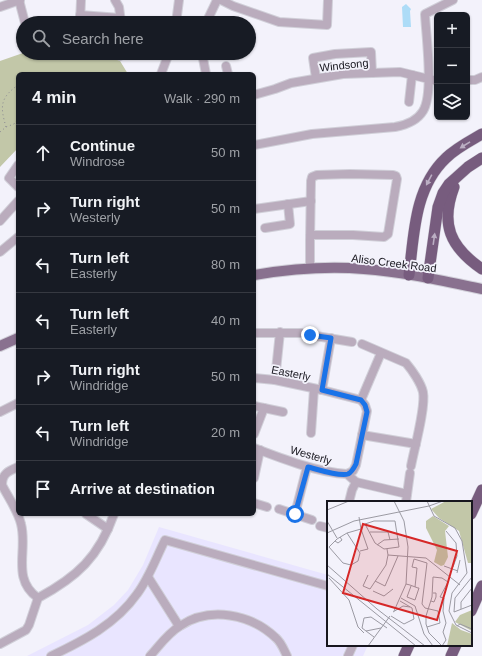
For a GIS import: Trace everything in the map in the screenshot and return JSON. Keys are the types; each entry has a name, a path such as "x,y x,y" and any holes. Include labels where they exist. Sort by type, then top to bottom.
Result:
{"highway":[{"path":"409,275 418,207 427,182 436,168 447,156 482,134"},
{"path":"428,278 438,207 444,193 449,184 468,167 482,158"},
{"path":"459,175 449,201 448,224 450,234 470,262 482,269"},
{"path":"472,512 482,490"},
{"path":"472,609 482,586"},
{"path":"404,656 409,646"},
{"path":"451,656 456,646"}],"main road":[{"name":"Aliso Creek Road","path":"256,275 310,268 364,269 428,278 482,290"},
{"path":"0,346 16,339"}],"street":[{"path":"0,8 19,0 23,16"},
{"path":"80,16 81,0"},
{"path":"115,0 119,7 120,16"},
{"path":"177,16 178,0"},
{"path":"209,16 217,0"},
{"path":"221,0 233,6 279,22 327,25 328,0"},
{"path":"256,145 312,134 404,126 416,119 423,111 428,99 425,14 452,0"},
{"path":"316,78 313,58 335,54 371,52 372,73"},
{"path":"162,72 166,60"},
{"path":"203,60 206,72"},
{"name":"Windsong","path":"256,94 291,83 343,74 400,72 434,80"},
{"path":"409,102 412,75"},
{"path":"470,80 482,78"},
{"path":"16,168 9,178 16,185"},
{"path":"310,235 386,236 388,234 396,176 350,174 312,177 311,181 310,235 310,268"},
{"path":"256,209 311,201"},
{"path":"0,221 16,203"},
{"path":"265,228 290,224 288,204"},
{"path":"2,247 16,239"},
{"path":"275,380 280,332"},
{"path":"256,333 301,333"},
{"path":"310,335 352,342"},
{"path":"311,433 318,389 331,338"},
{"path":"362,344 406,363 423,391 424,396 406,498 356,482 347,474 353,471 356,464 367,412 365,405 361,400 381,353"},
{"name":"Easterly","path":"256,378 275,380 361,400"},
{"path":"0,412 16,404"},
{"path":"256,406 283,412"},
{"path":"256,429 264,408"},
{"path":"362,435 416,444"},
{"name":"Westerly","path":"257,449 308,467 338,474 347,474"},
{"path":"295,514 308,467"},
{"path":"16,468 4,475 2,485 16,513"},
{"path":"349,501 356,482"},
{"path":"256,504 267,507"},
{"path":"279,509 312,520"},
{"path":"18,516 21,523 24,538 21,569 24,581 31,593 38,598"},
{"path":"89,516 108,529"},
{"path":"0,644 26,630 38,598 69,580 83,567 97,550 113,516"},
{"path":"51,656 82,641 124,610 137,595 148,577 165,540 327,586"},
{"path":"148,577 179,626"},
{"path":"150,656 179,626 193,620 212,615 231,615 248,619 264,628 277,639 287,656"},
{"path":"348,656 353,646"}],"path":[{"path":"6,127 2,104 5,96 16,86"},
{"path":"0,132 16,122"}],"shaded area":[{"path":"159,527 327,575 327,646 368,646 363,656 27,656 88,625 114,605 128,590 143,565"}],"green space":[{"path":"16,55 16,60 119,60 127,72 16,72 16,150 0,167 0,61"}],"water":[{"path":"406,4 411,9 411,27 403,27 402,7"}],"route":[{"path":"295,514 308,467 338,474 347,474 353,471 356,464 367,412 365,405 361,400 322,390 331,338 310,335"}]}
